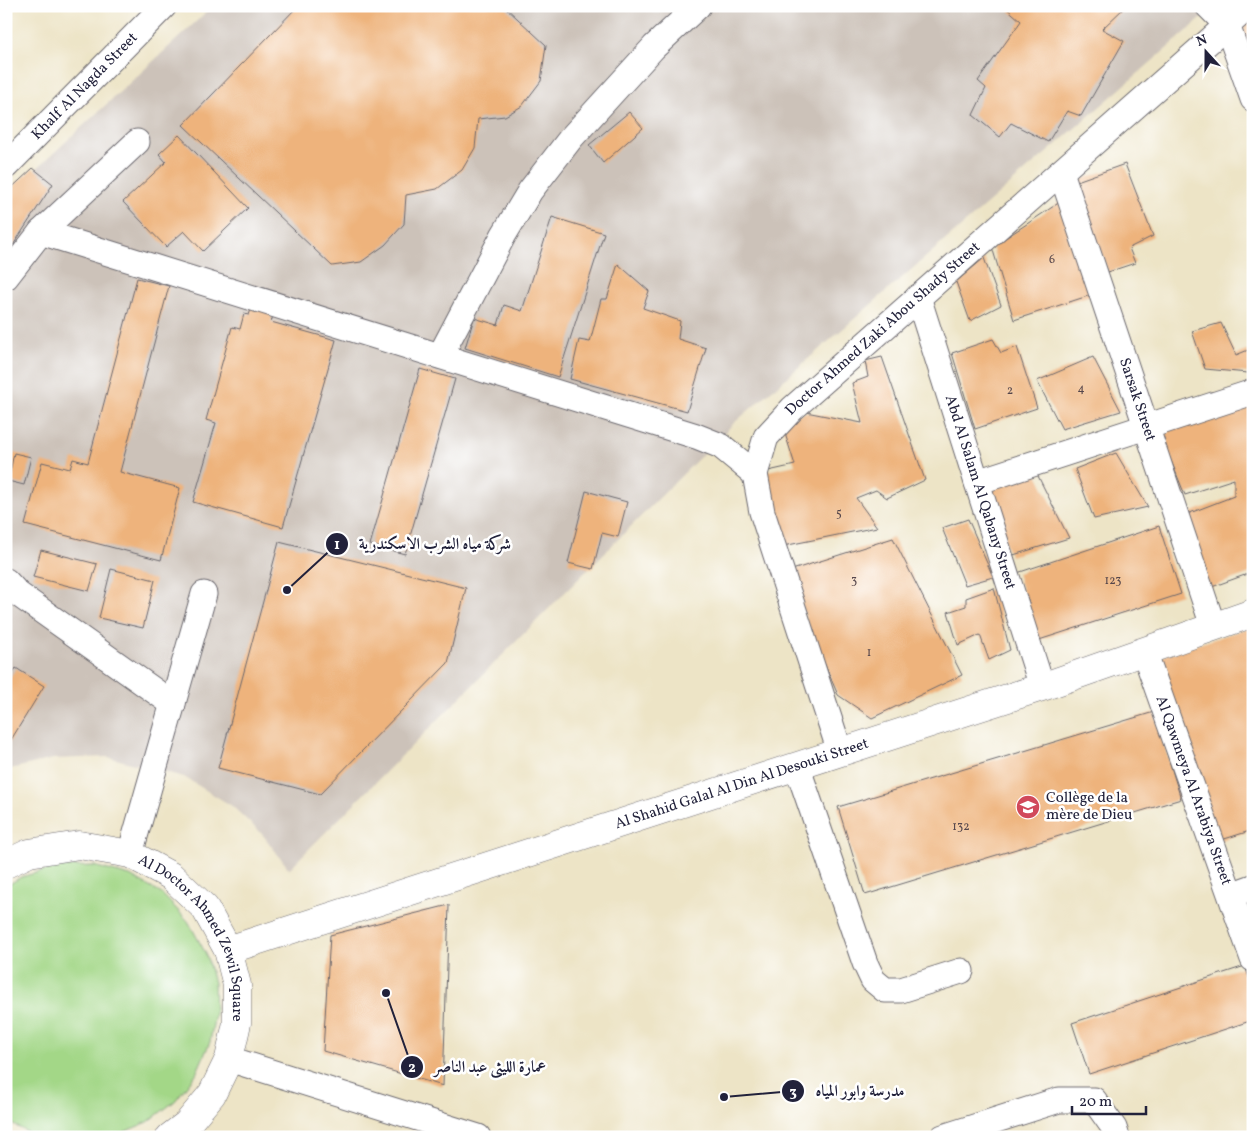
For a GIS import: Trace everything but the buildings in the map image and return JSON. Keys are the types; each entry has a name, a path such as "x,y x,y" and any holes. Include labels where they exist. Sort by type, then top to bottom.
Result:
{"main road":[{"name":"Al Shahid Galal Al Din Al Desouki Street","path":"228,950 1042,687 1253,613"},
{"name":"Al Doctor Ahmed Zewil Square","path":"6,864 29,853 79,845 130,854 171,876 205,908 228,950 237,985 238,1023 230,1059 212,1094 187,1124 170,1137"}],"street":[{"name":"Khalf Al Nagda Street","path":"6,166 141,17 164,6"},
{"path":"440,356 503,236 530,191 571,138 654,47 698,6"},
{"path":"1208,6 1227,25 1253,99"},
{"name":"Doctor Ahmed Zaki Abou Shady Street","path":"840,752 762,512 755,474 766,437 786,415 918,297 1249,6"},
{"path":"6,277 41,232 137,142"},
{"name":"Sarsak Street","path":"1061,172 1213,626"},
{"path":"41,232 696,436 721,446 755,474"},
{"name":"Abd Al Salam Al Qabany Street","path":"918,297 1042,687"},
{"path":"977,482 1253,392"},
{"path":"6,581 18,594 173,704"},
{"path":"130,854 204,594"},
{"name":"Al Qawmeya Al Arabiya Street","path":"1144,651 1242,891 1253,958"},
{"path":"797,766 873,980 885,990 901,990 960,971"},
{"path":"230,1059 478,1137"},
{"path":"943,1137 1059,1100 1094,1100 1114,1128 1117,1137"}],"shaded area":[{"path":"213,6 1216,6 734,423 289,869 263,835 232,806 184,777 108,757 53,759 6,770 6,197"}],"green space":[{"path":"94,866 130,876 162,894 188,921 206,954 214,983 215,1013 210,1042 196,1074 175,1101 148,1122 112,1137 44,1137 33,1135 6,1121 6,886 21,877 57,867"}],"place":[{"name":"شركة مياه الشرب الاسكندرية","path":"287,590"},
{"name":"Collège de la mère de Dieu","path":"1028,807"},
{"name":"عمارة الليثى عبد الناصر","path":"386,993"},
{"name":"مدرسة وابور المياه","path":"724,1097"}]}
